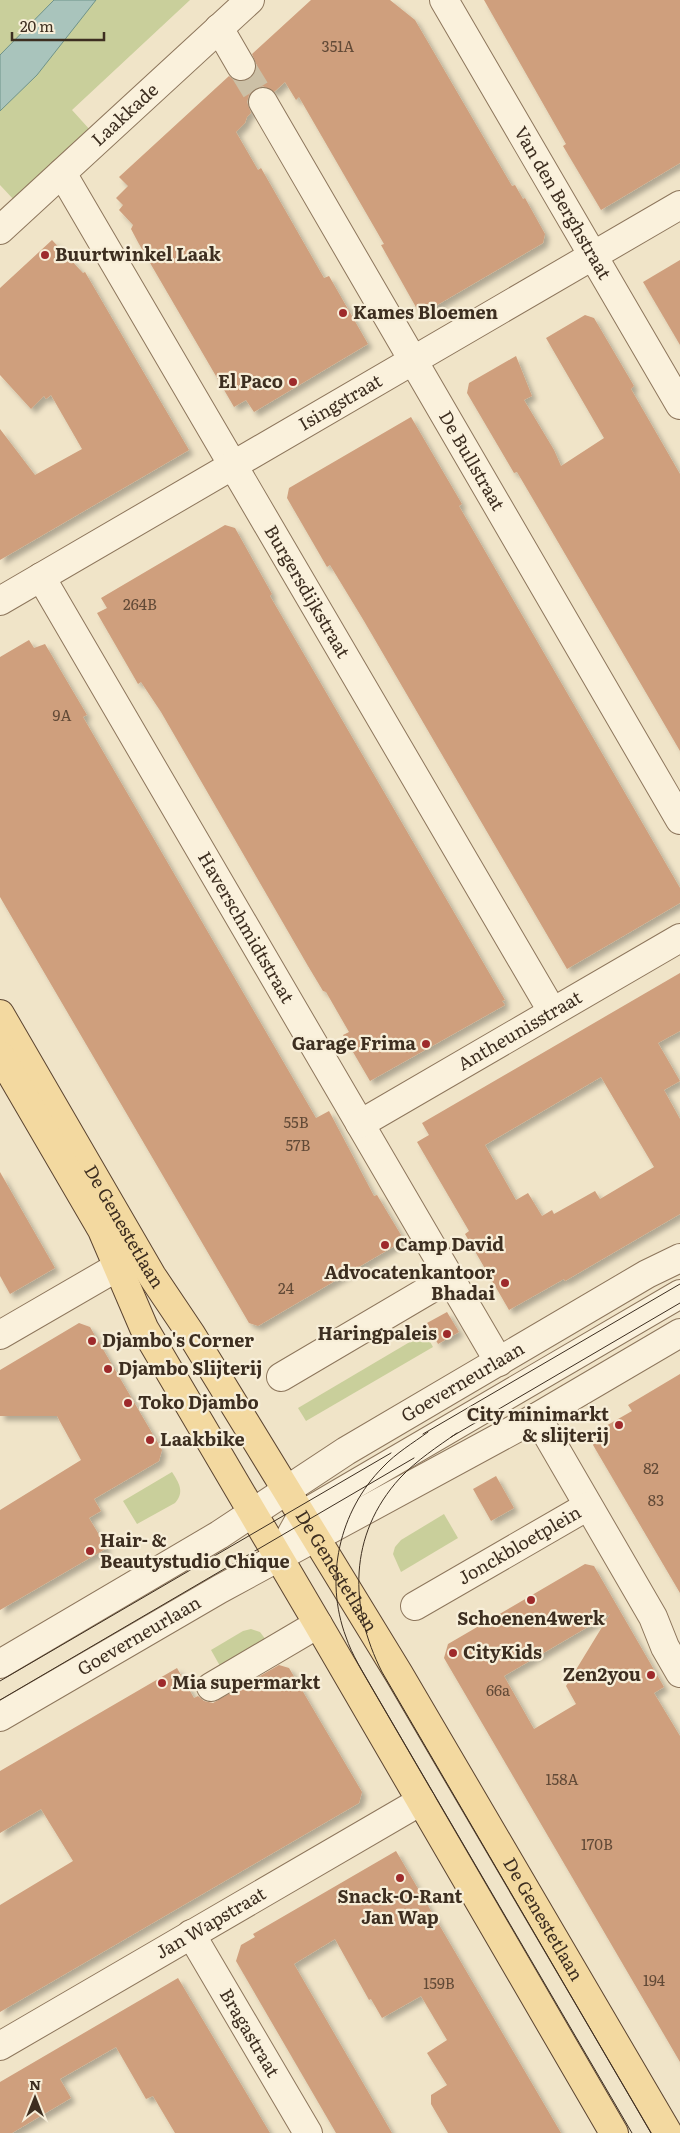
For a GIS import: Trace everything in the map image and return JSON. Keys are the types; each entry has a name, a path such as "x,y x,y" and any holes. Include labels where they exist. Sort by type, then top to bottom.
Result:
{"main road":[{"name":"De Genestetlaan","path":"0,1014 128,1261 144,1328 279,1556 614,2133"},
{"name":"De Genestetlaan","path":"0,1055 102,1230 191,1334 399,1674 668,2133"}],"street":[{"name":"Laakkade","path":"0,230 250,0"},
{"name":"Van den Berghstraat","path":"444,0 680,405"},
{"path":"219,28 241,66"},
{"name":"De Bullstraat","path":"263,102 680,820"},
{"name":"Burgersdijkstraat","path":"62,173 552,1012"},
{"name":"Isingstraat","path":"0,601 680,205"},
{"name":"Haverschmidtstraat","path":"41,578 450,1278"},
{"name":"Antheunisstraat","path":"360,1124 680,938"},
{"name":"Goeverneurlaan","path":"0,1664 192,1551 346,1451 648,1274 680,1258"},
{"path":"0,1335 128,1261"},
{"path":"281,1377 450,1278 499,1362"},
{"name":"Goeverneurlaan","path":"0,1717 279,1556 309,1526 680,1294"},
{"name":"Goeverneurlaan","path":"309,1526 537,1417 680,1334"},
{"name":"Jonckbloetplein","path":"415,1606 588,1506 537,1417"},
{"path":"588,1506 677,1660"},
{"path":"252,1512 309,1526"},
{"path":"211,1687 318,1624"},
{"name":"Jan Wapstraat","path":"0,2046 421,1801"},
{"name":"Bragastraat","path":"191,1934 308,2133"}],"green space":[{"path":"0,0 190,0 72,110 91,131 15,201 0,185"},
{"path":"425,1333 433,1347 306,1421 298,1408"},
{"path":"172,1472 180,1488 178,1499 175,1503 137,1524 123,1501"},
{"path":"444,1514 458,1538 401,1572 393,1554 395,1547 401,1540"},
{"path":"251,1629 260,1632 266,1640 220,1666 211,1650 243,1631"}],"water":[{"path":"54,0 96,0 37,75 0,111 0,55"}],"building":[{"path":"311,0 390,0 415,20 512,186 515,185 523,199 525,198 545,234 543,243 427,311 417,309 381,245 384,244 299,97 296,100 285,82 274,92 263,86 255,89 249,95 247,102 251,113 236,132 258,170 261,168 324,278 329,276 368,344 254,412 246,400 234,407 139,244 131,229 133,225 119,210 123,205 116,198 128,186 119,177 229,76 241,82 249,79 255,73 257,66 252,54"},
{"path":"484,0 680,0 680,163 601,210 563,146 566,144"},
{"path":"52,240 83,273 85,272 189,450 0,560 0,429 35,475 82,449 51,395 46,399 44,396 31,409 0,375 0,288"},
{"path":"680,260 680,345 643,282"},
{"path":"585,315 594,318 634,386 631,389 680,474 680,751 517,472 514,473 467,393 469,383 516,356 532,396 524,400 554,450 561,466 604,438 546,338"},
{"path":"411,417 462,504 459,506 680,888 680,903 567,969 364,621 330,565 327,567 287,498 289,488"},
{"path":"225,525 235,528 272,594 270,596 505,1000 502,1001 505,1005 370,1081 343,1035 349,1032 326,992 323,991 308,966 161,712 141,682 138,684 97,613 107,608 101,598"},
{"path":"29,640 34,648 45,644 87,715 83,717 316,1118 329,1111 374,1196 377,1195 401,1235 398,1244 258,1326 249,1323 0,897 0,657"},
{"path":"680,973 680,1031 658,1043 680,1081 664,1090 680,1119 680,1214 565,1281 564,1279 509,1310 465,1234 469,1231 417,1142 429,1135 422,1123","holes":["601,1077 654,1167 600,1199 595,1191 554,1214 552,1210 542,1216 528,1193 516,1200 485,1145"]},
{"path":"0,1172 55,1268 10,1294 0,1276"},
{"path":"447,1312 459,1332 438,1344 427,1323"},
{"path":"79,1323 90,1327 162,1450 159,1461 94,1499 101,1511 89,1518 107,1548 0,1610 0,1510 81,1460 57,1416 0,1416 0,1370"},
{"path":"680,1374 680,1593 593,1445 597,1431 632,1411 628,1405"},
{"path":"496,1476 514,1508 491,1521 473,1489"},
{"path":"585,1564 594,1566 664,1687 654,1693 680,1736 680,2062 444,1658 448,1644","holes":["610,1614 566,1686 576,1704 534,1729 504,1676"]},
{"path":"279,1665 289,1668 362,1792 359,1803 0,2012 0,1905 73,1861 41,1809 0,1833 0,1771 177,1668 194,1698 198,1696 204,1701 213,1703"},
{"path":"396,1851 561,2133 448,2133 431,2104 431,2095 447,2085 427,2053 447,2040 421,1996 382,2018 371,1999 369,2000 335,1939 294,1964 392,2133 336,2133 236,1961 241,1945 255,1937 253,1934"},
{"path":"178,1978 270,2133 175,2133 153,2096 146,2099 116,2047 60,2079 71,2098 12,2133 0,2133 0,2082"}],"tunnel":[{"path":"241,66 263,102"}],"tram line":[{"path":"423,1434 680,1284"},
{"path":"451,1437 680,1303"},
{"path":"428,1432 388,1462 368,1485 356,1504 346,1525 336,1569 339,1615 348,1644 361,1670 632,2133"},
{"path":"457,1433 420,1460 400,1478 383,1500 371,1523 363,1547 359,1572 359,1597 364,1622 371,1647 382,1672 651,2133"},
{"path":"0,1681 391,1453"},
{"path":"0,1700 414,1458"}],"place":[{"name":"Buurtwinkel Laak","path":"45,255"},
{"name":"Kames Bloemen","path":"343,313"},
{"name":"El Paco","path":"293,382"},
{"name":"Garage Frima","path":"426,1044"},
{"name":"Camp David","path":"385,1245"},
{"name":"Advocatenkantoor Bhadai","path":"505,1283"},
{"name":"Haringpaleis","path":"447,1334"},
{"name":"Djambo's Corner","path":"92,1341"},
{"name":"Djambo Slijterij","path":"108,1369"},
{"name":"Toko Djambo","path":"128,1403"},
{"name":"City minimarkt & slijterij","path":"619,1425"},
{"name":"Laakbike","path":"150,1440"},
{"name":"Hair- & Beautystudio Chique","path":"90,1551"},
{"name":"Schoenen4werk","path":"531,1600"},
{"name":"CityKids","path":"453,1653"},
{"name":"Zen2you","path":"651,1675"},
{"name":"Mia supermarkt","path":"162,1683"},
{"name":"Snack-O-Rant Jan Wap","path":"400,1878"}]}
